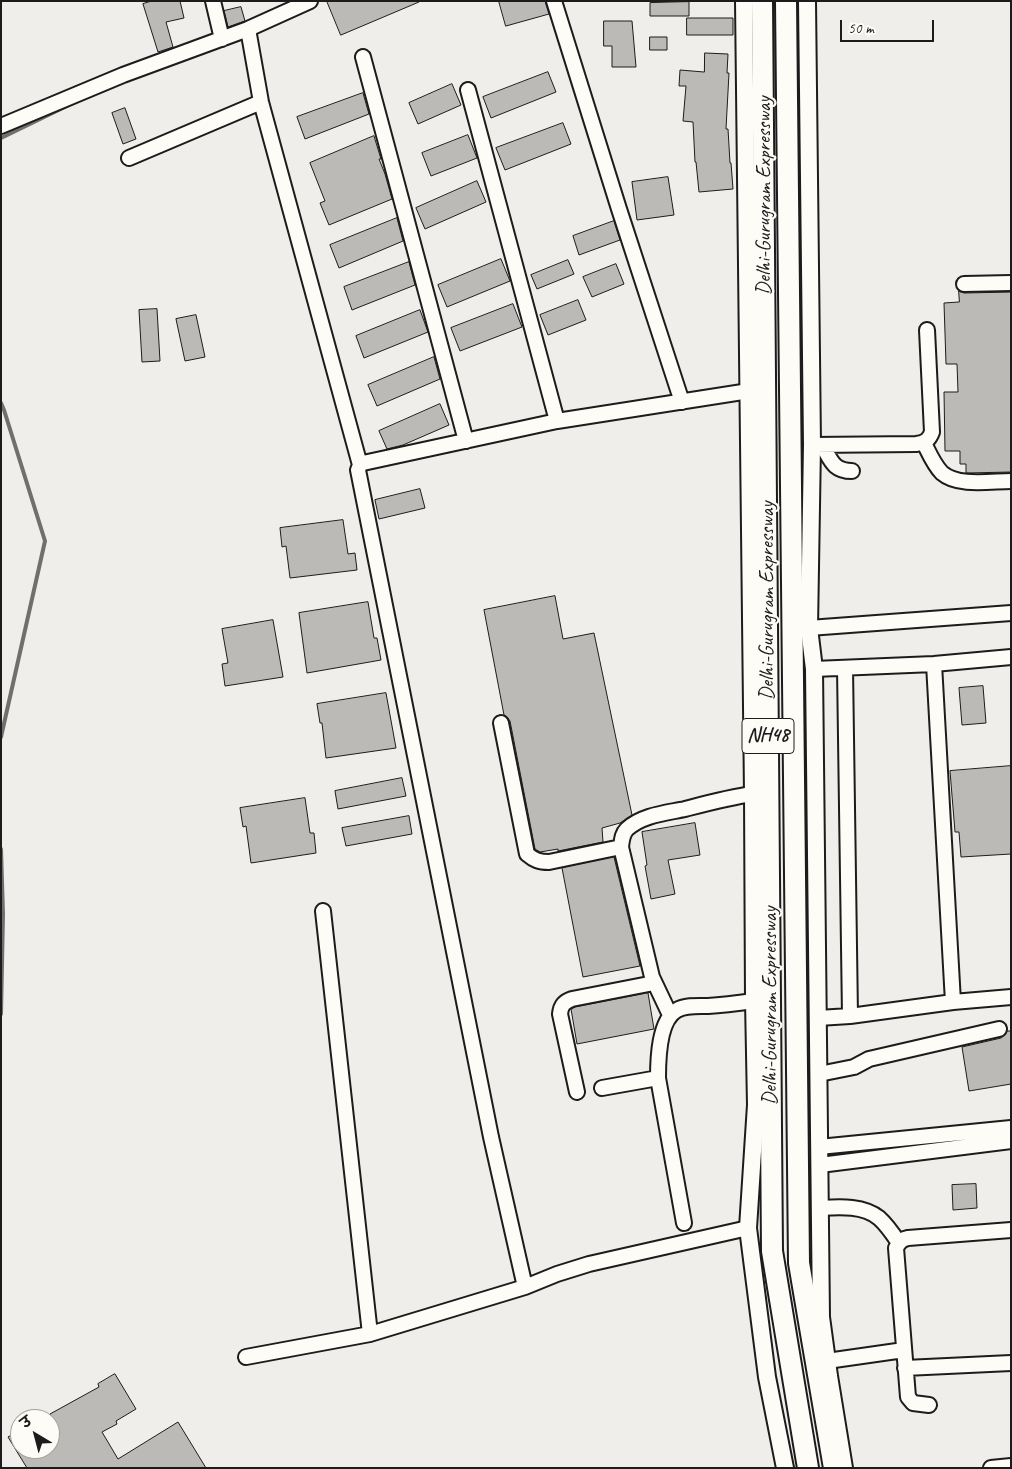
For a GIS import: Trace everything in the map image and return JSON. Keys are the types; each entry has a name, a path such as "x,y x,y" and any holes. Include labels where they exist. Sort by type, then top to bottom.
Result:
{"highway":[{"name":"Delhi-Gurugram Expressway","path":"762,1 772,1252 808,1468"},
{"name":"Delhi-Gurugram Expressway","path":"786,1 799,1263 834,1468"}],"main road":[{"path":"744,1 756,1105 748,1228 767,1377 785,1468"},
{"path":"807,1 817,445 809,628 814,669 821,1317 844,1468"}],"street":[{"path":"212,1 222,39"},
{"path":"554,1 619,210 682,402"},
{"path":"1,126 123,75 248,29 307,2"},
{"path":"248,29 261,102 360,465 358,470 491,1137 525,1287"},
{"path":"363,57 466,441"},
{"path":"468,90 558,421"},
{"path":"128,158 261,102"},
{"path":"964,284 1011,283"},
{"path":"817,445 924,443 929,439 932,432 927,330"},
{"path":"360,465 558,421 749,391"},
{"path":"924,443 943,474 952,478 964,482 1011,481"},
{"path":"817,445 838,468 844,471 852,471"},
{"path":"809,628 1011,613"},
{"path":"814,669 934,664 1011,658"},
{"path":"934,664 953,1002"},
{"path":"845,668 850,1016"},
{"path":"501,723 527,854 533,860 549,862 621,847"},
{"path":"670,1015 652,977 621,847 624,832 642,820 735,796 753,794"},
{"path":"323,912 370,1334"},
{"path":"577,1092 560,1014 561,1007 565,1002 572,999 654,983"},
{"path":"818,1018 1011,997"},
{"path":"684,1223 658,1078 659,1053 664,1032 670,1015 681,1008 732,1004 754,1000"},
{"path":"819,1074 854,1067 869,1059 999,1029"},
{"path":"602,1088 658,1078"},
{"path":"820,1147 1011,1128"},
{"path":"820,1165 1011,1141"},
{"path":"820,1208 842,1207 871,1213 884,1223 899,1243"},
{"path":"246,1357 370,1334 525,1287 557,1274 598,1262 748,1228"},
{"path":"929,1405 913,1403 908,1397 896,1248 903,1239 908,1238 1011,1230"},
{"path":"827,1361 904,1350"},
{"path":"906,1368 1011,1362"},
{"path":"991,1468 1011,1466"}],"building":[{"path":"152,1 180,1 184,18 166,22 173,47 158,52 143,4"},
{"path":"327,1 419,1 419,2 341,35"},
{"path":"499,1 545,1 549,14 506,26"},
{"path":"689,2 689,16 650,16 650,3"},
{"path":"241,7 245,21 228,27 224,11"},
{"path":"687,18 733,18 733,35 687,35"},
{"path":"604,21 632,21 636,67 612,67 612,46 604,46"},
{"path":"650,37 667,37 667,50 650,50"},
{"path":"705,53 728,54 727,73 729,73 726,129 728,129 733,189 699,192 693,122 683,121 686,86 679,86 680,70 704,72"},
{"path":"548,72 556,92 491,118 483,97"},
{"path":"452,84 461,105 418,124 409,103"},
{"path":"363,93 369,114 305,139 297,117"},
{"path":"125,108 136,139 123,144 112,113"},
{"path":"563,123 571,144 505,170 496,148"},
{"path":"468,135 477,158 431,176 422,153"},
{"path":"374,136 381,159 379,159 392,199 329,225 320,203 325,201 310,163"},
{"path":"668,177 674,215 637,220 632,182"},
{"path":"477,181 486,202 425,229 416,208"},
{"path":"397,218 403,241 339,268 330,245"},
{"path":"614,221 620,240 579,255 573,236"},
{"path":"501,259 510,281 447,307 438,285"},
{"path":"568,260 574,274 537,289 531,275"},
{"path":"409,262 415,285 352,310 344,287"},
{"path":"616,264 624,284 592,297 583,277"},
{"path":"959,291 964,293 1011,292 1011,472 966,473 966,464 960,464 960,451 945,451 944,392 958,392 957,364 946,364 944,303 959,302"},
{"path":"578,300 586,320 548,335 540,315"},
{"path":"513,304 522,327 460,351 451,328"},
{"path":"157,309 160,361 142,362 139,310"},
{"path":"420,310 428,332 364,358 356,336"},
{"path":"196,315 205,357 185,361 176,319"},
{"path":"434,357 440,379 377,406 368,385"},
{"path":"440,404 449,425 403,445 387,449 379,431"},
{"path":"420,489 425,508 379,519 375,500"},
{"path":"343,520 348,554 355,553 357,570 290,578 286,546 282,547 280,528"},
{"path":"555,596 563,639 594,633 632,815 620,823 602,828 603,842 558,851 558,849 540,852 535,849 510,721 504,715 484,610"},
{"path":"368,602 374,638 377,638 381,660 307,673 299,613"},
{"path":"273,620 283,677 225,686 222,664 228,663 222,629"},
{"path":"983,686 986,723 962,725 959,688"},
{"path":"386,693 396,748 326,758 322,723 320,723 317,704"},
{"path":"1011,766 1011,854 961,857 959,832 955,832 950,771"},
{"path":"402,778 406,796 338,809 335,791"},
{"path":"305,798 310,833 314,833 316,853 251,863 246,826 243,827 240,808"},
{"path":"409,816 412,834 346,846 342,828"},
{"path":"695,823 700,855 668,860 675,894 651,899 645,866 647,865 642,832"},
{"path":"614,857 640,966 583,977 562,868"},
{"path":"648,993 654,1029 577,1044 571,1009"},
{"path":"1007,1031 1011,1031 1011,1084 969,1091 962,1047 1001,1038"},
{"path":"976,1184 977,1208 953,1210 952,1185"},
{"path":"115,1374 136,1409 116,1421 117,1424 102,1432 118,1459 178,1422 206,1468 27,1468 21,1459 60,1459 59,1409 99,1387 98,1384"}],"waterway":[{"path":"1,138 73,103"},
{"path":"1,403 45,541 1,737"},
{"path":"1,849 3,914 1,1014"}]}
